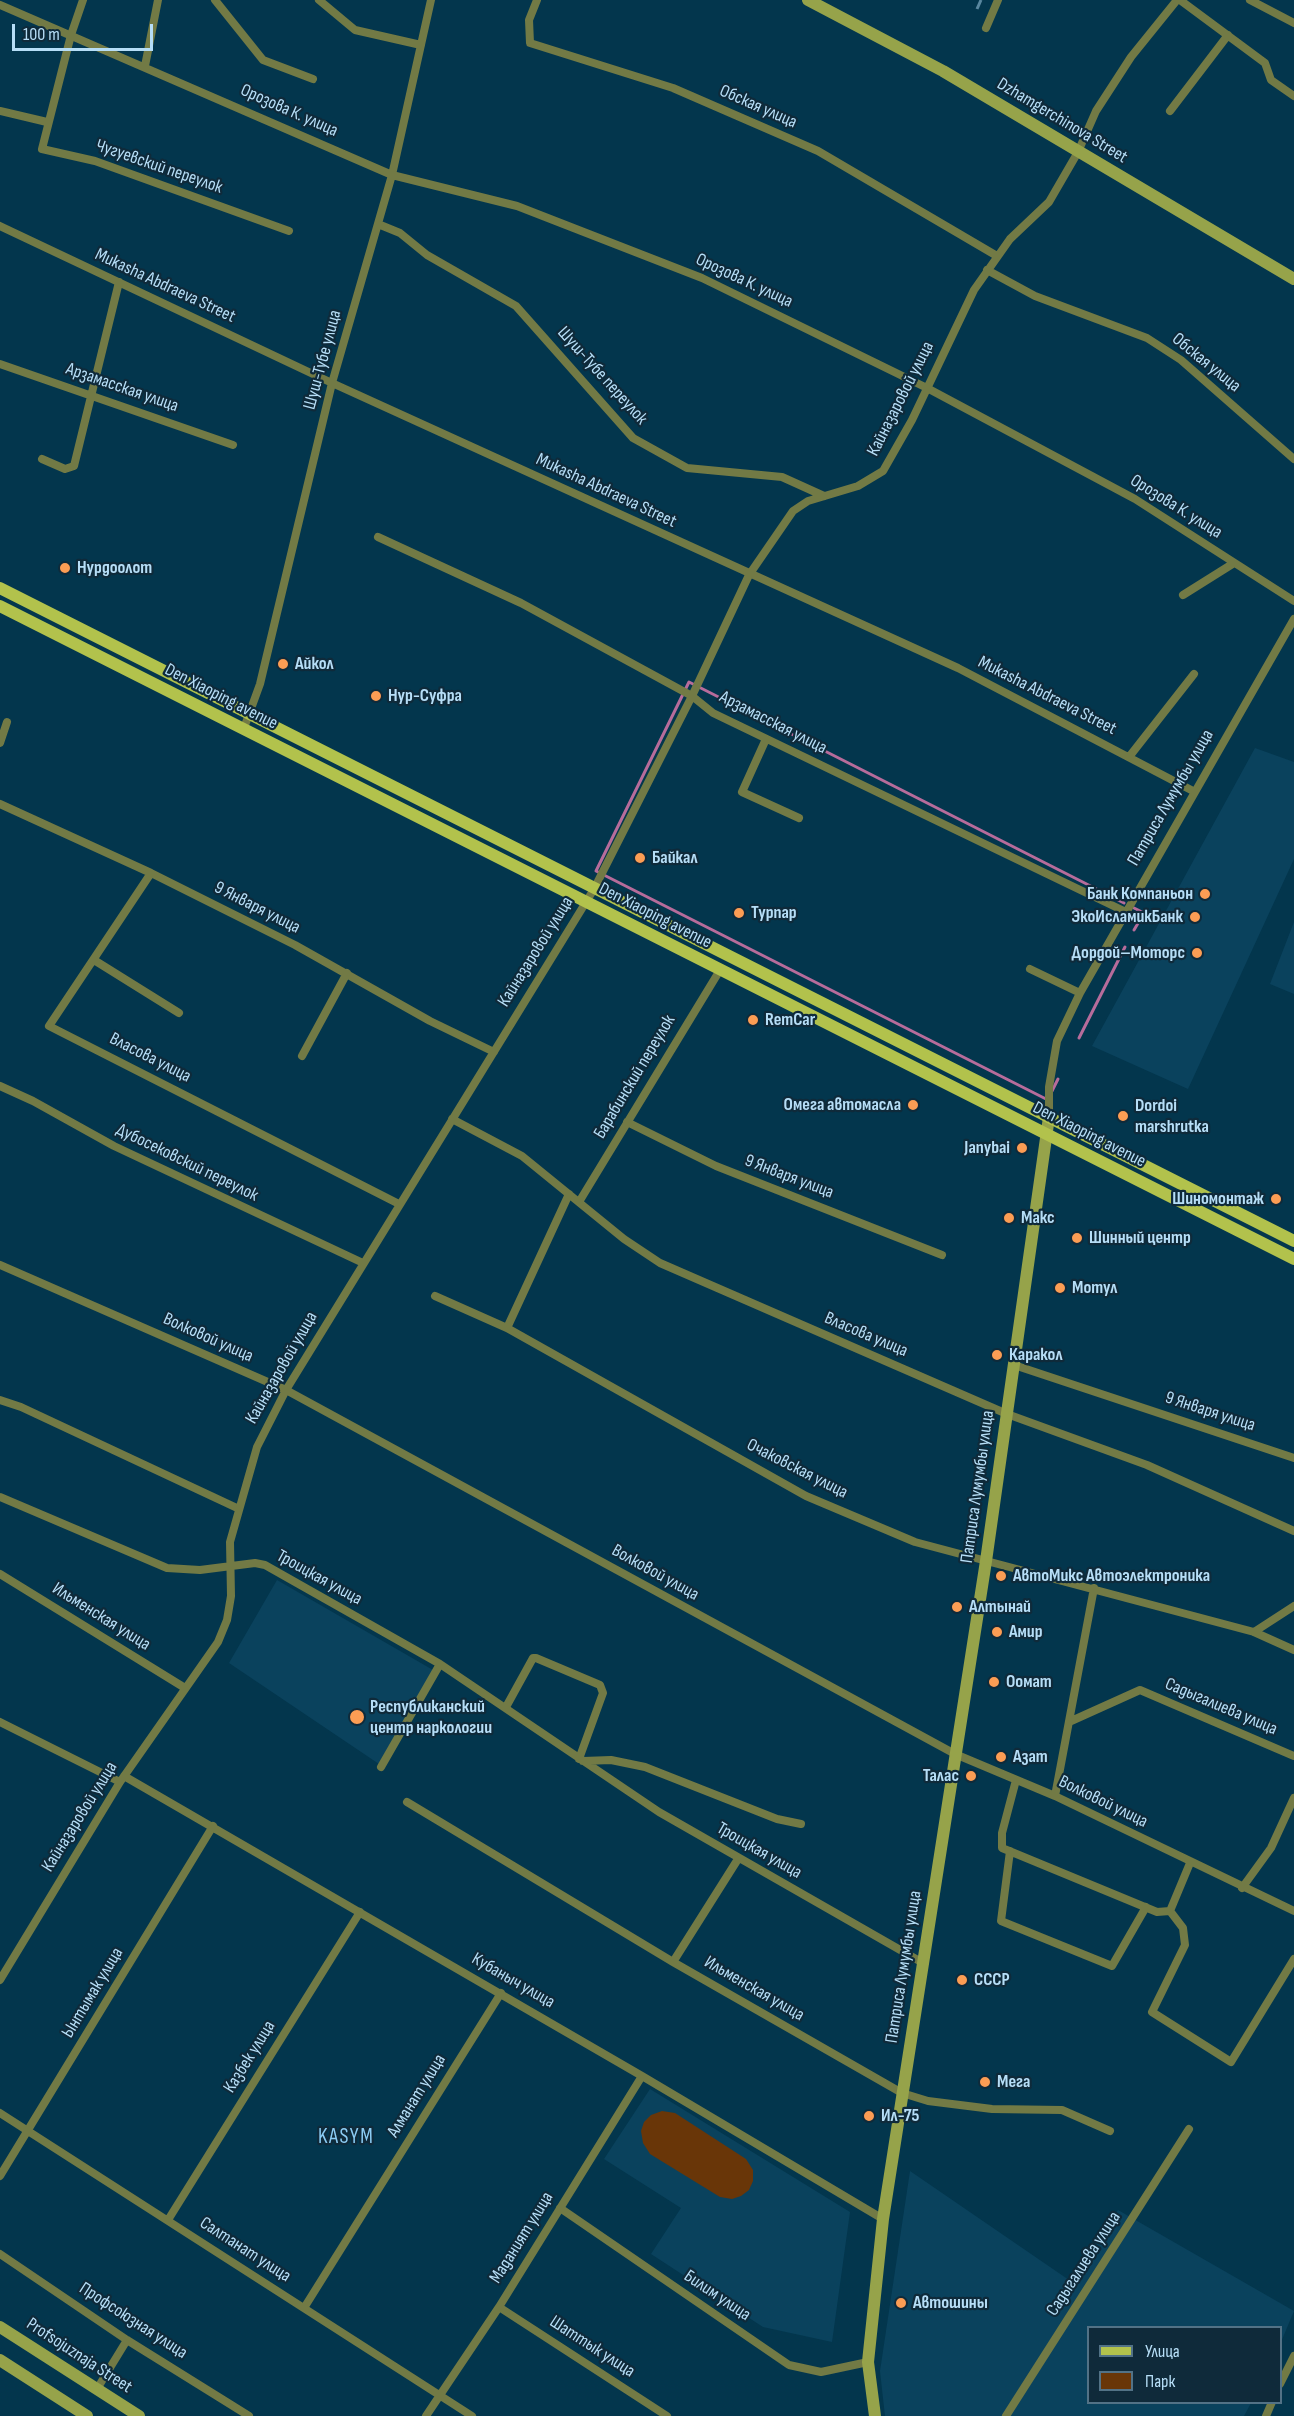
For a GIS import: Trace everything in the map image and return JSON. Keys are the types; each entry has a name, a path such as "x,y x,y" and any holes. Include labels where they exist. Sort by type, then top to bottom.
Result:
{"main road":[{"name":"Den Xiaoping avenue","path":"0,588 1294,1241"},
{"name":"Den Xiaoping avenue","path":"0,606 1294,1259"},
{"path":"826,1023 833,1009"}],"street":[{"name":"Чугуевский переулок","path":"83,0 47,122 42,149 95,161 289,231"},
{"path":"145,66 158,0"},
{"name":"Орозова К. улица","path":"215,0 263,60 313,79"},
{"path":"319,0 355,30 421,45"},
{"name":"Шуш-Тубе улица","path":"244,728 251,713 332,383 392,175 431,0"},
{"name":"Обская улица","path":"537,0 530,20 530,43 674,88 818,151 997,256"},
{"name":"Dzhamgerchinova Street","path":"808,0 943,71 1294,279"},
{"path":"986,28 998,0"},
{"path":"1178,0 1265,63 1271,80 1294,96"},
{"name":"Кайназаровой улица","path":"0,1980 122,1779 218,1642 227,1620 231,1596 230,1542 237,1508 257,1447 285,1390 594,889 692,696 749,575 793,511 808,501 858,486 883,471 900,445 974,290 1010,239 1049,202 1078,152 1101,102 1131,57 1178,0"},
{"path":"1250,0 1294,23"},
{"name":"Орозова К. улица","path":"0,5 392,175 517,206 702,278 927,388 1135,499 1294,601"},
{"path":"1170,111 1228,35"},
{"path":"0,111 47,122"},
{"name":"Шуш-Тубе переулок","path":"378,224 400,233 427,255 516,306 633,438 687,468 782,477 824,496"},
{"name":"Mukasha Abdraeva Street","path":"0,226 332,383 749,575 958,668 1195,792"},
{"name":"Обская улица","path":"987,270 1035,296 1147,338 1181,360 1294,459"},
{"path":"42,459 65,469 74,466 119,282"},
{"name":"Арзамасская улица","path":"0,364 92,394 233,445"},
{"name":"Арзамасская улица","path":"378,537 521,603 692,696 713,713 1126,912"},
{"path":"1183,595 1234,562"},
{"name":"Патриса Лумумбы улица","path":"874,2416 868,2362 883,2219 986,1561 1047,1133 1050,1077 1057,1041 1080,993 1294,619"},
{"path":"1129,757 1194,674"},
{"path":"0,743 7,722"},
{"path":"765,739 742,792 798,818"},
{"name":"9 Января улица","path":"0,804 151,873 346,973 430,1021 494,1052"},
{"name":"Власова улица","path":"151,873 49,1026 399,1204"},
{"path":"94,960 179,1013"},
{"path":"1030,969 1080,993"},
{"name":"Барабинский переулок","path":"579,1202 720,970"},
{"path":"302,1056 346,973"},
{"name":"Дубосековский переулок","path":"0,1086 33,1101 114,1146 363,1263"},
{"name":"Власова улица","path":"452,1119 522,1155 624,1239 660,1263 1007,1414 1147,1465 1294,1531"},
{"name":"9 Января улица","path":"627,1122 716,1166 942,1255"},
{"path":"507,1328 569,1194"},
{"name":"Волковой улица","path":"0,1265 285,1390 955,1754 1055,1796 1190,1863 1294,1911"},
{"name":"Очаковская улица","path":"435,1296 507,1328 806,1496 915,1542 1254,1632 1294,1650"},
{"name":"9 Января улица","path":"1014,1365 1294,1458"},
{"path":"0,1400 21,1407 237,1508"},
{"name":"Троицкая улица","path":"0,1497 167,1568 200,1570 230,1568 255,1563 265,1565 440,1665 506,1707 659,1812 923,1963"},
{"name":"Ильменская улица","path":"0,1574 185,1688"},
{"path":"1055,1796 1094,1588"},
{"path":"1254,1632 1294,1606"},
{"path":"506,1707 533,1658 600,1685 603,1693 581,1760"},
{"path":"381,1767 440,1665"},
{"name":"Садыгалиева улица","path":"1069,1722 1140,1690 1294,1756"},
{"name":"Кубаныч улица","path":"0,1722 122,1779 213,1826 883,2219"},
{"name":"Троицкая улица","path":"581,1760 610,1760 645,1767 767,1815 801,1824"},
{"path":"1016,1780 1002,1833 1002,1848 1157,1912 1170,1911"},
{"path":"1242,1888 1271,1848 1294,1798"},
{"name":"Ильменская улица","path":"406,1802 673,1962 902,2093 928,2101 992,2109 1062,2110 1110,2131"},
{"name":"Ынтымак улица","path":"0,2176 213,1826"},
{"path":"1010,1851 1001,1921 1112,1966 1146,1907"},
{"path":"673,1962 738,1859"},
{"path":"1170,1911 1190,1863"},
{"path":"1170,1911 1183,1928 1185,1945 1152,2012 1231,2062 1294,1959"},
{"name":"Казбек улица","path":"168,2220 360,1912"},
{"name":"Алманат улица","path":"304,2308 501,1993"},
{"name":"Маданият улица","path":"426,2416 499,2307 642,2076"},
{"name":"Салтанат улица","path":"0,2113 472,2416"},
{"name":"Садыгалиева улица","path":"1006,2416 1190,2129"},
{"name":"Билим улица","path":"560,2208 789,2365 821,2372 868,2362"},
{"name":"Профсоюзная улица","path":"0,2254 127,2340 249,2416"},
{"name":"Шаттык улица","path":"499,2307 668,2416"},
{"name":"Profsojuznaja Street","path":"0,2327 139,2416"},
{"path":"97,2389 127,2340"},
{"path":"1282,2382 1294,2356"},
{"path":"0,2360 87,2416"}],"shaded area":[{"name":"Дордой–Моторс","path":"1255,748 1294,762 1294,859 1188,1089 1092,1046"},
{"path":"1294,922 1294,994 1270,984"},
{"name":"Республиканский центр наркологии","path":"277,1580 433,1670 379,1764 229,1663"},
{"path":"650,2089 850,2212 832,2342 763,2327 651,2254 681,2208 604,2159"},
{"path":"910,2171 1069,2280 1118,2210 1294,2311 1282,2340 1282,2326 1087,2326 1087,2404 1250,2404 1244,2416 885,2416 880,2371"}],"green space":[{"path":"662,2111 675,2113 746,2159 753,2170 753,2181 749,2190 732,2199 720,2197 650,2154 643,2143 641,2131 644,2122 651,2115"}],"waterway":[{"path":"1048,1100 596,871 689,682 1124,903"},
{"path":"1134,908 1144,913 1134,930"},
{"path":"1079,1038 1125,947"},
{"path":"1052,1091 1058,1079"}],"railway":[{"path":"977,9 981,0"}],"place":[{"name":"Нурдоолот","path":"65,568"},
{"name":"Айкол","path":"283,664"},
{"name":"Нур-Суфра","path":"376,696"},
{"name":"Байкал","path":"640,858"},
{"name":"Банк Компаньон","path":"1205,894"},
{"name":"Турпар","path":"739,913"},
{"name":"ЭкоИсламикБанк","path":"1195,917"},
{"name":"Дордой–Моторс","path":"1197,953"},
{"name":"RemCar","path":"753,1020"},
{"name":"Омега автомасла","path":"913,1105"},
{"name":"Dordoi marshrutka","path":"1123,1116"},
{"name":"Janybai","path":"1022,1148"},
{"name":"Шиномонтаж","path":"1276,1199"},
{"name":"Макс","path":"1009,1218"},
{"name":"Шинный центр","path":"1077,1238"},
{"name":"Мотул","path":"1060,1288"},
{"name":"Каракол","path":"997,1355"},
{"name":"АвтоМикс Автоэлектроника","path":"1001,1576"},
{"name":"Алтынай","path":"957,1607"},
{"name":"Амир","path":"997,1632"},
{"name":"Оомат","path":"994,1682"},
{"name":"Республиканский центр наркологии","path":"357,1717"},
{"name":"Азат","path":"1001,1757"},
{"name":"Талас","path":"971,1776"},
{"name":"СССР","path":"962,1980"},
{"name":"Мега","path":"985,2082"},
{"name":"Ил-75","path":"869,2116"},
{"name":"Автошины","path":"901,2303"}],"district":[{"name":"KASYM","path":"346,2138"}]}
